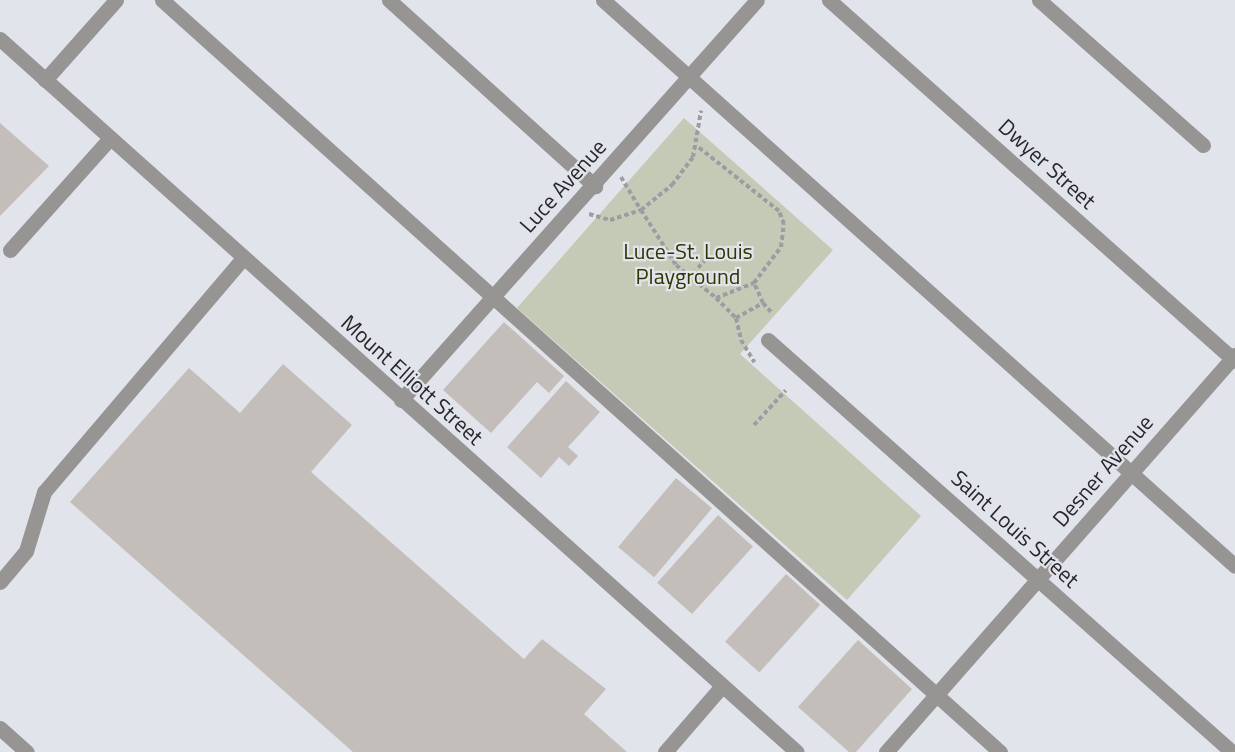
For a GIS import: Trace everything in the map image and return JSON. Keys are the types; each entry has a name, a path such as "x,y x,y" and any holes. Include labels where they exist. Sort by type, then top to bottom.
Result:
{"street":[{"path":"45,80 116,0"},
{"path":"162,0 1000,752"},
{"path":"389,0 595,186"},
{"path":"603,0 1235,566"},
{"name":"Luce Avenue","path":"401,400 595,186 757,0"},
{"name":"Dwyer Street","path":"829,0 1234,358"},
{"path":"1039,0 1203,145"},
{"name":"Mount Elliott Street","path":"0,39 797,752"},
{"path":"10,250 110,138"},
{"path":"0,582 26,551 44,492 243,258"},
{"name":"Saint Louis Street","path":"768,340 1232,752"},
{"name":"Desner Avenue","path":"886,752 1234,358"},
{"path":"665,752 722,686"},
{"path":"0,728 27,752"}],"path":[{"path":"589,213 610,220 641,210 685,172 698,146 700,105"},
{"path":"698,146 779,211 784,224 781,247 753,284 716,298"},
{"path":"620,177 688,279 716,298 736,318 741,340 754,362"},
{"path":"688,279 705,260"},
{"path":"753,284 763,303 772,313"},
{"path":"736,318 763,303"},
{"path":"754,425 786,390"}],"green space":[{"name":"Luce-St. Louis Playground","path":"684,118 833,250 740,354 921,516 847,600 517,308"}],"building":[{"path":"0,123 49,166 0,216"},
{"path":"504,322 564,376 549,393 537,382 491,433 443,390"},
{"path":"283,364 352,425 311,472 524,659 542,639 606,689 584,714 627,752 353,752 70,502 189,368 240,413"},
{"path":"566,381 600,412 568,447 578,456 569,466 559,457 541,478 507,447"},
{"path":"676,478 712,508 654,577 618,547"},
{"path":"718,515 753,546 692,614 657,583"},
{"path":"786,574 820,605 759,672 725,642"},
{"path":"858,640 912,689 856,752 849,752 798,707"}]}
